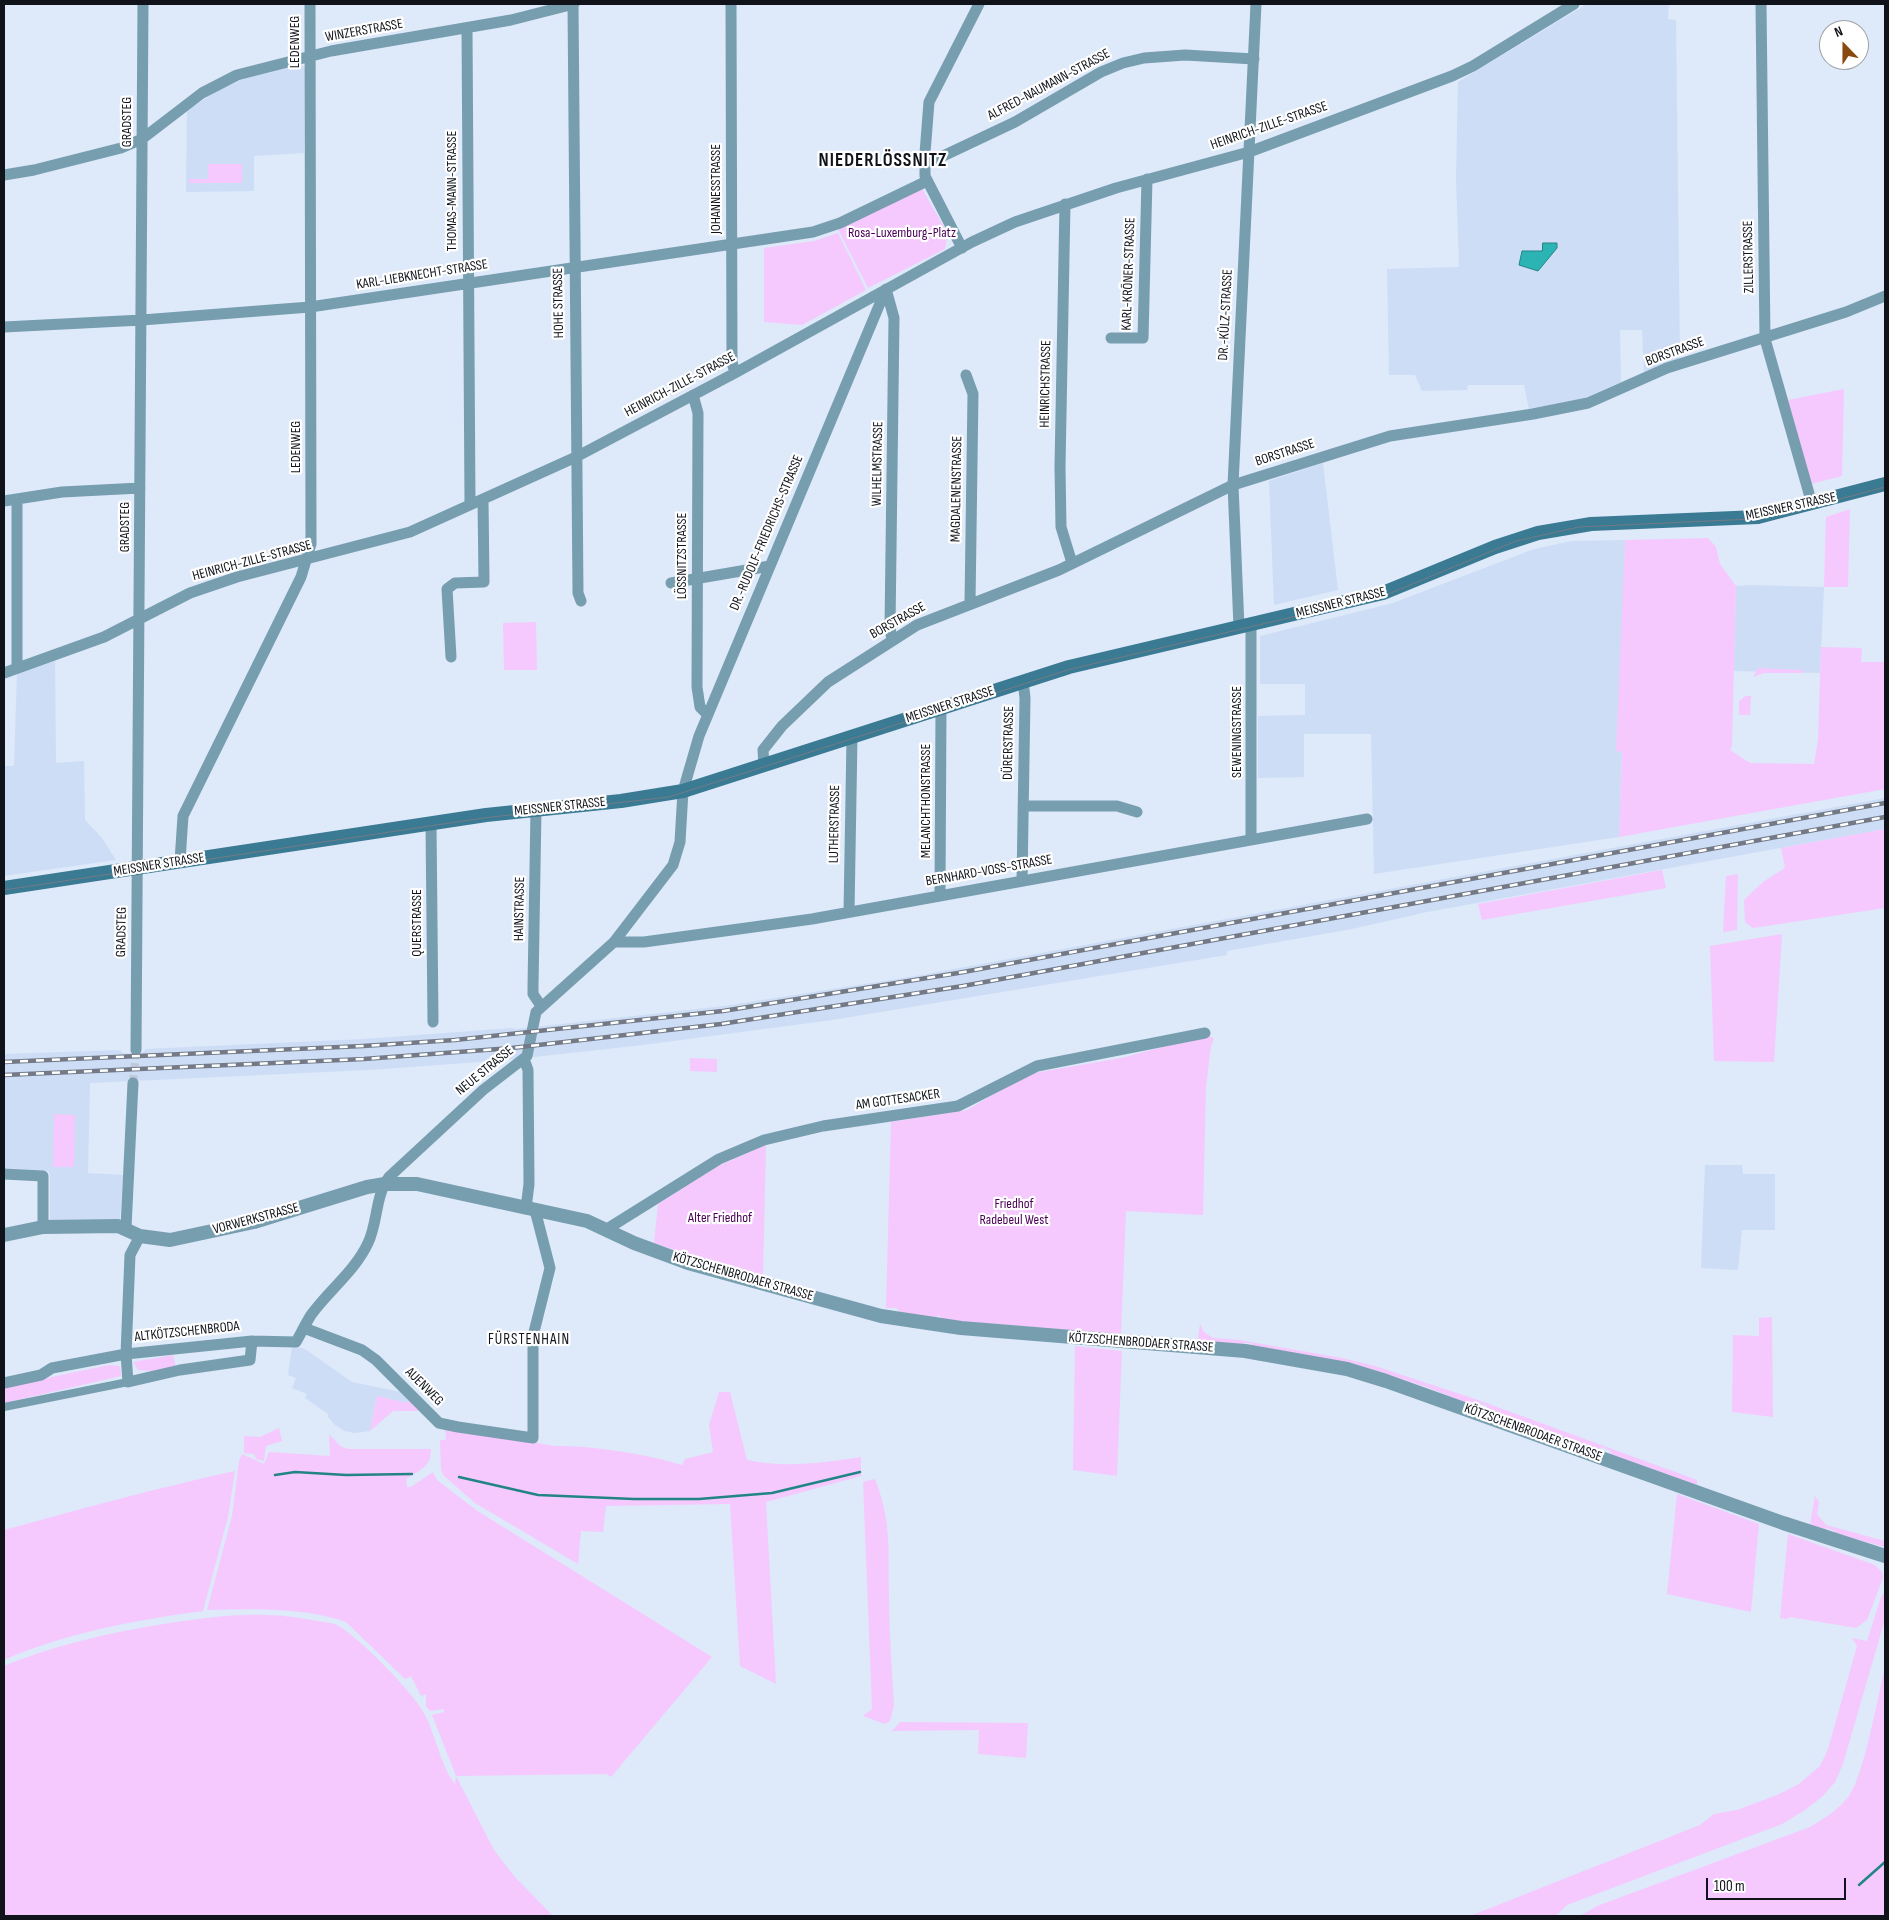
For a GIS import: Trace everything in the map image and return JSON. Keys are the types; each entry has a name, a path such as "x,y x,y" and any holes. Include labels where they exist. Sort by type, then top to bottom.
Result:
{"main road":[{"name":"MEISSNER STRASSE","path":"4,888 431,823 683,792 1069,667 1383,593 1516,539 1560,527 1758,517 1885,484"}],"street":[{"name":"GRADSTEG","path":"136,1050 143,4"},
{"name":"LEDENWEG","path":"180,861 183,816 308,560 311,544 310,4"},
{"name":"WINZERSTRASSE","path":"4,175 34,170 142,139 202,93 229,78 310,57 511,20 573,4"},
{"name":"HOHE STRASSE","path":"573,4 573,268 578,593 581,601"},
{"name":"JOHANNESSTRASSE","path":"731,4 732,362 736,373"},
{"path":"886,289 962,248 927,181 924,165 929,102 979,4"},
{"name":"DR.-KÜLZ-STRASSE","path":"1245,626 1233,485 1256,4"},
{"name":"HEINRICH-ZILLE-STRASSE","path":"962,248 1015,222 1066,204 1147,179 1249,152 1452,76 1473,66 1574,4"},
{"name":"ZILLERSTRASSE","path":"1761,4 1765,339 1812,504"},
{"name":"THOMAS-MANN-STRASSE","path":"467,28 467,283 470,505"},
{"name":"ALFRED-NAUMANN-STRASSE","path":"924,165 1015,122 1101,72 1123,63 1144,58 1185,56 1254,60"},
{"name":"KARL-KRÖNER-STRASSE","path":"1111,338 1143,338 1147,179"},
{"name":"KARL-LIEBKNECHT-STRASSE","path":"4,327 142,320 310,307 731,245 813,232 840,223 927,181"},
{"name":"HEINRICHSTRASSE","path":"1066,204 1060,467 1061,527 1072,563"},
{"name":"HEINRICH-ZILLE-STRASSE","path":"4,673 90,642 198,590 236,577 308,560 410,532 576,456 736,373 886,289"},
{"name":"DR.-RUDOLF-FRIEDRICHS-STRASSE","path":"683,792 707,714 886,289"},
{"name":"WILHELMSTRASSE","path":"886,289 894,318 890,628 892,640"},
{"name":"BORSTRASSE","path":"764,766 763,750 789,719 828,682 892,640 926,620 1072,563 1233,485 1390,436 1524,416 1588,403 1666,368 1765,339 1846,312 1885,296"},
{"name":"MAGDALENENSTRASSE","path":"966,376 973,394 970,603"},
{"name":"LÖSSNITZSTRASSE","path":"693,395 698,413 697,687 700,706 707,714"},
{"path":"4,501 77,490 140,488"},
{"path":"17,499 17,668"},
{"path":"451,657 447,589 455,583 484,582 483,499"},
{"path":"671,583 770,566"},
{"name":"SEWENINGSTRASSE","path":"1245,626 1251,839"},
{"name":"DÜRERSTRASSE","path":"1022,881 1025,698 1023,681"},
{"name":"MELANCHTHONSTRASSE","path":"940,896 941,708"},
{"name":"LUTHERSTRASSE","path":"849,912 852,737"},
{"name":"NEUE STRASSE","path":"384,1184 410,1156 469,1103 524,1059 528,1054 533,1016 540,1006 614,942 673,864 680,842 683,792"},
{"path":"1023,806 1117,806 1137,812"},
{"name":"HAINSTRASSE","path":"536,809 533,987 540,1006"},
{"name":"BERNHARD-VOSS-STRASSE","path":"614,942 644,942 777,925 1368,819"},
{"name":"QUERSTRASSE","path":"431,823 432,1022"},
{"name":"AM GOTTESACKER","path":"607,1229 719,1159 764,1140 823,1126 958,1106 1037,1066 1205,1033"},
{"path":"524,1059 528,1070 530,1209"},
{"path":"4,1235 43,1227 118,1226 126,1228 133,1083"},
{"path":"4,1174 44,1176 43,1227"},
{"path":"304,1328 311,1316 349,1272 368,1243 377,1218 384,1184"},
{"name":"KÖTZSCHENBRODAER STRASSE","path":"384,1184 431,1185 587,1221 634,1243 688,1263 909,1322 1245,1351 1348,1369 1783,1523 1885,1556"},
{"name":"VORWERKSTRASSE","path":"126,1228 140,1236 170,1240 254,1222 384,1184"},
{"name":"AUENWEG","path":"304,1328 362,1350 376,1360 439,1422 458,1427 533,1438 533,1330 550,1268 530,1209"},
{"path":"126,1354 130,1255 140,1236"},
{"name":"ALTKÖTZSCHENBRODA","path":"4,1383 41,1374 52,1368 126,1354 252,1341 296,1342 304,1328"},
{"name":"ALTKÖTZSCHENBRODA","path":"4,1407 180,1370 250,1360 252,1341"},
{"name":"ALTKÖTZSCHENBRODA","path":"126,1354 128,1382"}],"shaded area":[{"path":"1587,4 1669,4 1668,19 1676,20 1680,358 1644,374 1642,330 1620,330 1621,382 1585,398 1529,410 1524,385 1468,385 1467,390 1422,391 1415,375 1389,375 1387,269 1459,267 1456,178 1458,82"},
{"path":"300,65 305,67 304,153 254,156 254,191 186,192 187,111 218,90 244,79"},
{"path":"1543,243 1557,243 1557,248 1538,271 1519,265 1522,251 1542,251"},
{"path":"1323,463 1338,590 1274,605 1269,481"},
{"path":"1625,540 1622,650 1616,751 1622,752 1619,837 1374,874 1371,734 1304,734 1304,777 1258,778 1258,716 1305,715 1305,684 1260,684 1260,636 1393,603 1534,549 1572,541"},
{"path":"1736,586 1824,587 1820,673 1734,671"},
{"path":"55,661 56,763 84,761 85,820 102,838 116,860 4,876 4,766 14,766 17,673"},
{"path":"1885,798 1885,829 1427,912 1352,929 1227,951 1227,955 832,1020 643,1045 507,1060 369,1070 90,1083 88,1173 123,1175 120,1219 50,1220 50,1174 48,1171 4,1168 4,1054 120,1050 123,1053 142,1053 146,1049 364,1039 516,1029 724,1006 916,976"},
{"path":"1705,1165 1742,1165 1743,1174 1775,1174 1775,1230 1742,1230 1738,1270 1701,1268"},
{"path":"292,1346 305,1349 352,1382 401,1392 409,1400 407,1403 377,1396 370,1431 354,1433 345,1431 335,1425 328,1417 328,1414 305,1398 307,1394 292,1388 296,1378 288,1375"}],"green space":[{"path":"208,164 242,164 242,183 189,183 189,179 208,179"},
{"name":"Rosa-Luxemburg-Platz","path":"921,187 948,234 945,249 868,288 838,229"},
{"path":"838,233 866,290 802,325 764,322 764,248 814,241"},
{"path":"1844,389 1842,476 1811,484 1788,400"},
{"path":"1850,509 1848,587 1824,587 1826,517"},
{"path":"1708,538 1716,547 1720,564 1736,586 1732,745 1730,750 1750,763 1814,764 1818,740 1821,647 1862,648 1861,662 1885,662 1885,789 1619,837 1622,752 1616,751 1625,540"},
{"path":"536,622 537,670 504,670 503,623"},
{"path":"1758,668 1803,670 1803,673 1764,673 1753,677"},
{"path":"1746,696 1751,696 1750,715 1739,715 1739,701"},
{"path":"1885,829 1885,908 1753,928 1745,922 1744,900 1763,882 1785,868 1781,848"},
{"path":"1662,870 1666,888 1482,920 1478,904"},
{"path":"1738,874 1737,930 1723,932 1726,876"},
{"path":"1782,934 1774,1062 1714,1061 1710,946"},
{"name":"Friedhof Radebeul West","path":"1208,1035 1214,1039 1211,1046 1206,1087 1203,1215 1126,1211 1121,1334 942,1320 939,1315 932,1320 903,1315 896,1308 886,1308 891,1122 967,1110 1028,1074 1121,1058"},
{"path":"690,1058 717,1059 717,1072 690,1071"},
{"path":"54,1114 75,1115 74,1167 53,1167"},
{"name":"Alter Friedhof","path":"766,1145 763,1276 704,1260 654,1243 658,1204 720,1165"},
{"path":"1772,1317 1773,1417 1732,1412 1733,1335 1759,1336 1759,1318"},
{"path":"1200,1324 1204,1332 1213,1338 1239,1340 1342,1358 1375,1366 1478,1400 1697,1480 1697,1485 1610,1454 1611,1451 1602,1447 1599,1450 1486,1410 1487,1406 1478,1403 1476,1407 1429,1388 1355,1364 1251,1347 1251,1343 1244,1343 1243,1345 1204,1342 1198,1339"},
{"path":"1075,1346 1122,1351 1117,1476 1073,1470"},
{"path":"173,1355 176,1367 153,1371 138,1370 133,1362"},
{"path":"109,1365 120,1366 121,1376 4,1403 4,1387"},
{"path":"719,1392 730,1392 747,1460 790,1464 818,1463 861,1457 861,1476 766,1502 776,1684 740,1666 730,1504 606,1506 603,1532 581,1531 578,1564 475,1503 444,1476 441,1470 440,1440 446,1440 445,1429 551,1445 621,1451 682,1465 685,1459 713,1452 709,1425"},
{"path":"377,1396 407,1403 409,1400 420,1411 393,1411 370,1431"},
{"path":"279,1428 282,1441 266,1446 264,1461 256,1459 254,1454 244,1453 244,1436 260,1437"},
{"path":"329,1434 340,1446 348,1449 431,1449 427,1464 420,1471 406,1479 407,1487 411,1487 433,1472 437,1480 476,1510 712,1657 611,1777 606,1774 456,1776 432,1715 444,1712 444,1709 430,1711 426,1706 426,1694 421,1696 411,1676 405,1679 346,1622 330,1617 295,1611 260,1609 207,1610 232,1516 239,1461 242,1454 264,1464 269,1452 330,1456"},
{"path":"235,1471 228,1517 203,1611 152,1619 76,1635 51,1642 4,1660 4,1530"},
{"path":"875,1479 887,1523 889,1550 894,1706 890,1721 885,1724 863,1716 872,1709 863,1482"},
{"path":"1677,1494 1759,1524 1751,1612 1667,1594"},
{"path":"1815,1496 1819,1502 1817,1514 1826,1525 1885,1541 1885,1547 1835,1534 1835,1531 1826,1528 1824,1531 1810,1525"},
{"path":"1788,1534 1875,1565 1883,1573 1883,1578 1867,1620 1856,1628 1790,1617 1787,1619 1780,1618"},
{"path":"1885,1591 1885,1619 1843,1764 1835,1782 1823,1796 1782,1824 1567,1905 1556,1916 1470,1916 1700,1825 1714,1814 1737,1810 1777,1795 1799,1784 1820,1766 1828,1749 1857,1646 1852,1638 1867,1641 1881,1597"},
{"path":"227,1616 281,1616 335,1624 356,1639 409,1692 424,1713 442,1759 455,1784 456,1776 494,1850 514,1876 553,1916 4,1916 4,1666 26,1657 73,1643 144,1627"},
{"path":"1885,1667 1885,1916 1580,1916 1597,1906 1810,1827 1836,1810 1849,1796 1855,1786 1870,1735"},
{"path":"900,1722 1028,1723 1026,1758 978,1754 979,1730 892,1731"}],"waterway":[{"path":"275,1475 295,1472 346,1475 412,1474"},
{"path":"459,1477 538,1495 634,1499 699,1499 772,1493 860,1472"},
{"path":"1859,1885 1885,1862"}],"tunnel":[{"path":"133,1083 136,1050"}],"tram line":[{"path":"4,890 483,818 669,797 1071,669 1386,595 1516,541 1579,527 1752,519 1788,513 1885,487"}],"railway":[{"path":"4,1062 363,1046 455,1040 723,1011 958,973 1885,803"},
{"path":"4,1075 364,1059 512,1048 721,1024 963,986 1885,817"}],"district":[{"name":"NIEDERLÖSSNITZ","path":"883,161"},
{"name":"FÜRSTENHAIN","path":"529,1340"}]}
